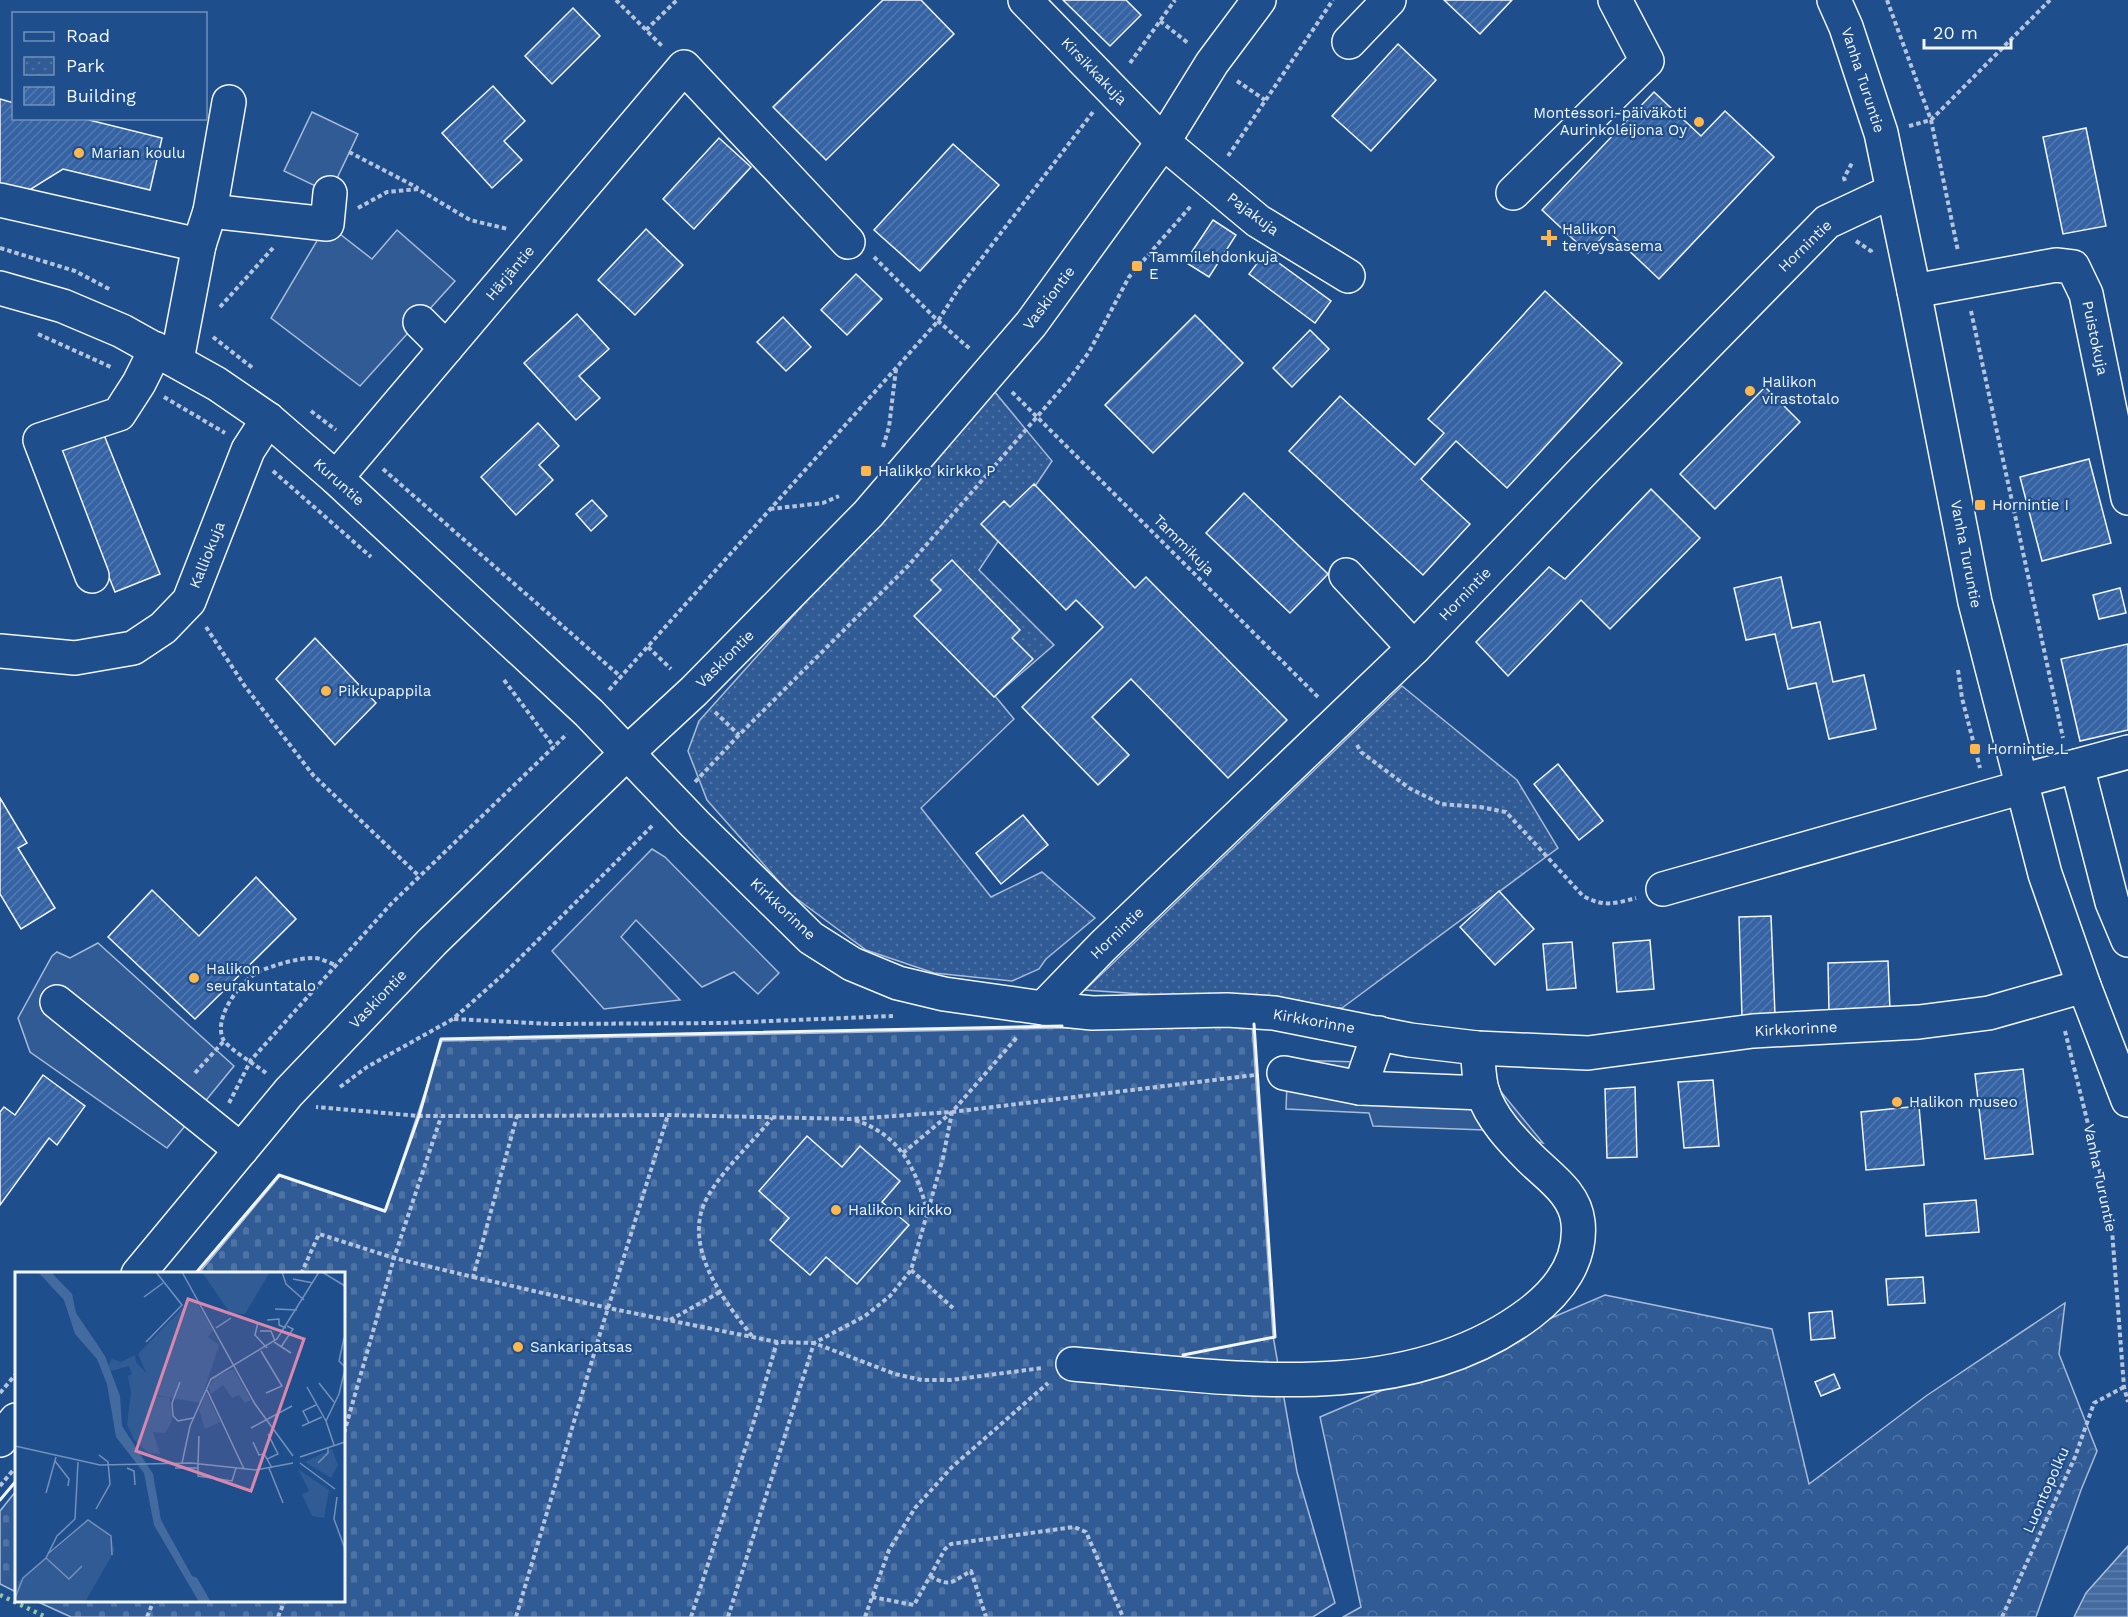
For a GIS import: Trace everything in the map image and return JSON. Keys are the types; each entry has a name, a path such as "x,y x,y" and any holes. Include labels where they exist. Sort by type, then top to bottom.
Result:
{"street":[{"name":"Kirsikkakuja","path":"1024,0 1163,142"},
{"name":"Vaskiontie","path":"140,1272 289,1092 432,942 694,691 868,514 1031,324 1163,142 1212,63 1259,0"},
{"path":"1348,42 1389,0"},
{"path":"1513,193 1647,61 1615,0"},
{"name":"Vanha Turuntie","path":"1834,0 1846,27 1881,133 1975,602 2045,874 2069,990 2128,1100"},
{"path":"684,67 848,242"},
{"name":"Härjäntie","path":"336,478 684,67"},
{"path":"92,576 40,440 119,414 139,383 167,355 210,211 229,102"},
{"name":"Pajakuja","path":"1163,142 1258,221 1348,276"},
{"name":"Hornintie","path":"1043,1008 1103,946 1414,648 1584,469 1827,222 1893,191"},
{"path":"0,200 199,245"},
{"path":"210,211 328,208"},
{"name":"Puistokuja","path":"1914,291 2056,265 2073,267 2086,294 2128,498"},
{"name":"Kuruntie","path":"0,288 63,306 122,331 217,384 268,419 336,478 628,752"},
{"path":"420,322 446,348"},
{"name":"Kalliokuja","path":"0,651 75,658 133,648 163,628 189,601 248,450 268,419"},
{"path":"1346,575 1414,648"},
{"name":"Kirkkorinne","path":"628,752 675,803 811,938 852,964 898,983 944,994 1092,1013 1227,1010 1262,1012 1477,1048 1588,1053 1753,1031 1919,1022 1989,1013 2069,990"},
{"path":"1663,889 2128,752"},
{"path":"2074,767 2112,902 2128,940"},
{"path":"57,1002 241,1150"},
{"path":"1360,1088 1379,1033"},
{"path":"1073,1364 1247,1378 1368,1375 1401,1370 1453,1356 1492,1338 1522,1319 1550,1296 1565,1277 1578,1241 1578,1217 1569,1196 1506,1132 1483,1093 1477,1048"},
{"path":"1284,1073 1360,1088 1483,1093"},
{"path":"0,1440 15,1421"}],"path":[{"path":"616,0 684,67"},
{"path":"646,30 677,0"},
{"path":"216,1128 250,1060 391,904 589,713 938,321 959,288 1175,0"},
{"path":"339,1087 367,1067 453,1019 504,974 908,566 1068,381 1089,352 1129,277 1211,182 1333,0"},
{"path":"1887,0 1931,120 2074,767"},
{"path":"1931,120 2050,0"},
{"path":"349,152 470,220 541,237"},
{"path":"328,208 387,192 418,189"},
{"path":"214,313 272,249 281,245"},
{"path":"35,332 110,366 217,428 248,450 373,558"},
{"path":"882,453 889,427 896,367"},
{"name":"Tammikuja","path":"1009,389 1340,718 1361,752 1409,788 1442,804 1506,812 1583,896 1596,903 1615,904 1663,889"},
{"path":"770,509 823,503 846,493"},
{"path":"189,601 244,685 313,775 419,876"},
{"path":"501,676 554,747"},
{"path":"250,1060 224,1041 220,1031 221,1019 227,1004 239,990 258,972 292,962 315,958 336,965"},
{"name":"Vanha Turuntie","path":"2069,990 2073,1059 2111,1216 2124,1387 2128,1402"},
{"path":"453,1019 552,1024 722,1023 899,1016"},
{"path":"903,1153 952,1112 1019,1035"},
{"path":"195,1072 224,1041"},
{"path":"321,1100 312,1107 441,1117 668,1115 851,1119 952,1112 1258,1074 1284,1073"},
{"path":"728,1617 814,1343 865,1316 890,1296 911,1270 943,1158 952,1112"},
{"path":"516,1617 668,1115"},
{"path":"473,1277 517,1116"},
{"path":"345,1430 394,1258 441,1117"},
{"path":"753,1337 720,1292 701,1249 700,1222 707,1197 772,1118"},
{"path":"851,1119 872,1126 893,1141 903,1153 917,1178 927,1211"},
{"path":"303,1272 319,1234 394,1258 608,1308 777,1342 814,1343 895,1374 922,1380 951,1380 1073,1364"},
{"path":"911,1270 953,1308"},
{"path":"669,1320 720,1292"},
{"path":"691,1617 721,1528 777,1342"},
{"path":"865,1617 889,1550 899,1532 931,1489 1024,1402 1073,1364"},
{"path":"0,1393 15,1375"},
{"name":"Luontopolku","path":"2002,1617 2075,1457 2094,1403 2124,1387"},
{"path":"0,1486 15,1467"},
{"path":"872,1597 914,1605 945,1549 958,1542 1074,1527 1086,1532 1123,1617"},
{"path":"930,1576 948,1584 971,1571 986,1617"},
{"path":"147,1617 153,1602"},
{"path":"278,1617 284,1602"}],"green space":[{"path":"994,391 1052,461 979,570 1054,645 995,696 1014,719 921,808 991,897 1042,872 1095,918 1046,959 1039,969 1012,981 934,973 866,950 789,893 707,800 688,751 699,721"},
{"path":"1402,686 1517,780 1558,848 1342,1008 1085,990"},
{"path":"1252,1024 1273,1336 1297,1472 1335,1603 1313,1617 71,1617 38,1602 345,1602 345,1272 200,1272 280,1176 385,1212 442,1041"},
{"path":"1605,1295 1772,1329 1809,1484 1926,1396 2065,1303 2059,1354 2097,1451 2036,1617 1343,1617 1361,1607 1320,1417"},
{"path":"15,1492 15,1592 0,1584 0,1511"}],"shaded area":[{"path":"312,112 358,134 330,193 284,171"},
{"path":"327,224 372,259 397,230 455,281 360,386 271,318"},
{"path":"652,849 665,857 779,973 758,994 734,972 702,987 636,920 621,937 680,1000 604,1009 552,951"},
{"path":"98,943 234,1066 167,1148 30,1052 18,1018 52,956 57,952 70,958"},
{"path":"1288,1060 1361,1062 1384,1082 1497,1087 1543,1143 1485,1130 1373,1126 1369,1113 1286,1109"},
{"path":"2128,1546 2128,1617 2074,1617 2086,1593"}],"building":[{"path":"883,0 921,0 954,34 826,160 773,107"},
{"path":"1063,0 1126,0 1141,15 1110,46"},
{"path":"1444,0 1512,0 1480,34"},
{"path":"573,8 600,36 552,84 525,56"},
{"path":"1398,44 1436,80 1371,151 1332,116"},
{"path":"493,86 525,121 504,141 522,160 492,188 442,133"},
{"path":"1654,92 1701,136 1725,111 1774,157 1659,279 1608,231 1588,253 1542,210"},
{"name":"Marian koulu","path":"0,99 12,102 12,120 89,120 162,138 150,190 63,169 23,194 0,189"},
{"path":"2086,128 2106,226 2063,234 2043,137"},
{"path":"719,138 751,167 694,229 663,199"},
{"path":"953,144 999,185 920,271 874,230"},
{"path":"1213,220 1236,235 1209,277 1185,262"},
{"path":"646,229 683,265 635,315 598,280"},
{"path":"1265,253 1331,301 1315,323 1249,274"},
{"path":"856,274 882,299 847,335 821,310"},
{"path":"1545,291 1622,363 1507,488 1456,441 1421,479 1470,524 1423,575 1289,451 1340,396 1415,465 1444,433 1428,419"},
{"path":"577,314 609,349 579,376 600,398 576,420 524,363"},
{"path":"1195,315 1243,363 1153,453 1105,405"},
{"path":"783,317 811,347 786,371 757,342"},
{"path":"1310,330 1329,349 1292,387 1273,368"},
{"path":"1765,387 1800,422 1715,509 1680,474"},
{"path":"538,423 559,446 539,465 553,480 516,515 481,477"},
{"path":"102,430 160,574 115,592 57,448"},
{"path":"2089,459 2111,543 2042,561 2020,477"},
{"path":"1034,484 1135,588 1146,577 1287,720 1228,778 1131,679 1092,717 1129,755 1098,785 1022,707 1103,627 1076,600 1066,610 981,524 1004,501 1010,507"},
{"path":"1651,489 1700,538 1610,629 1581,600 1508,676 1476,642 1549,567 1565,579"},
{"path":"1244,493 1328,574 1290,613 1206,533"},
{"path":"592,500 607,516 591,531 576,514"},
{"path":"952,560 1020,630 1012,638 1033,659 994,697 914,616 941,590 931,580"},
{"path":"1781,577 1792,628 1820,622 1833,682 1864,675 1876,729 1829,739 1816,683 1788,689 1775,634 1746,640 1734,588"},
{"path":"2120,588 2126,613 2099,619 2093,595"},
{"name":"Pikkupappila","path":"315,638 376,703 335,745 276,679"},
{"path":"2128,644 2128,730 2080,741 2061,659"},
{"path":"1558,764 1603,821 1579,840 1534,784"},
{"path":"0,798 27,843 18,848 55,908 21,929 0,894"},
{"path":"1023,815 1048,845 1001,884 976,853"},
{"name":"Halikon seurakuntatalo","path":"256,877 296,919 195,1019 108,937 152,890 199,936"},
{"path":"1499,891 1534,929 1495,965 1460,927"},
{"path":"1771,916 1775,1015 1742,1017 1739,917"},
{"path":"1650,940 1654,989 1617,992 1613,943"},
{"path":"1572,942 1576,988 1547,990 1543,944"},
{"path":"1888,961 1890,1010 1829,1012 1828,963"},
{"path":"2023,1069 2033,1154 1985,1159 1975,1074"},
{"path":"43,1075 85,1106 57,1145 49,1138 0,1205 0,1112 4,1107 15,1115"},
{"path":"1713,1080 1719,1146 1684,1148 1678,1082"},
{"path":"1635,1087 1637,1157 1607,1158 1605,1089"},
{"path":"1919,1106 1924,1165 1866,1170 1861,1112"},
{"name":"Halikon kirkko","path":"807,1136 842,1167 860,1146 900,1181 882,1202 909,1225 857,1284 826,1257 810,1275 770,1240 789,1218 759,1191"},
{"path":"1976,1200 1979,1232 1926,1236 1924,1204"},
{"path":"1923,1277 1925,1303 1888,1305 1886,1279"},
{"path":"1832,1311 1835,1338 1811,1340 1809,1313"},
{"path":"1834,1374 1840,1388 1821,1396 1815,1382"}],"hedge":[{"path":"0,1595 46,1617"}],"wall":[{"path":"1183,1355 1275,1337 1254,1024"},
{"path":"197,1272 279,1175 385,1211 419,1116 441,1039 1062,1026"},
{"path":"0,1500 15,1482"}],"place":[{"name":"Montessori-päiväkoti Aurinkoleijona Oy","path":"1699,122"},
{"name":"Marian koulu","path":"79,153"},
{"name":"Halikon terveysasema","path":"1549,238"},
{"name":"Tammilehdonkuja E","path":"1137,266"},
{"name":"Halikon virastotalo","path":"1750,391"},
{"name":"Halikko kirkko P","path":"866,471"},
{"name":"Hornintie I","path":"1980,505"},
{"name":"Pikkupappila","path":"326,691"},
{"name":"Hornintie L","path":"1975,749"},
{"name":"Halikon seurakuntatalo","path":"194,978"},
{"name":"Halikon museo","path":"1897,1102"},
{"name":"Halikon kirkko","path":"836,1210"},
{"name":"Sankaripatsas","path":"518,1347"}]}
